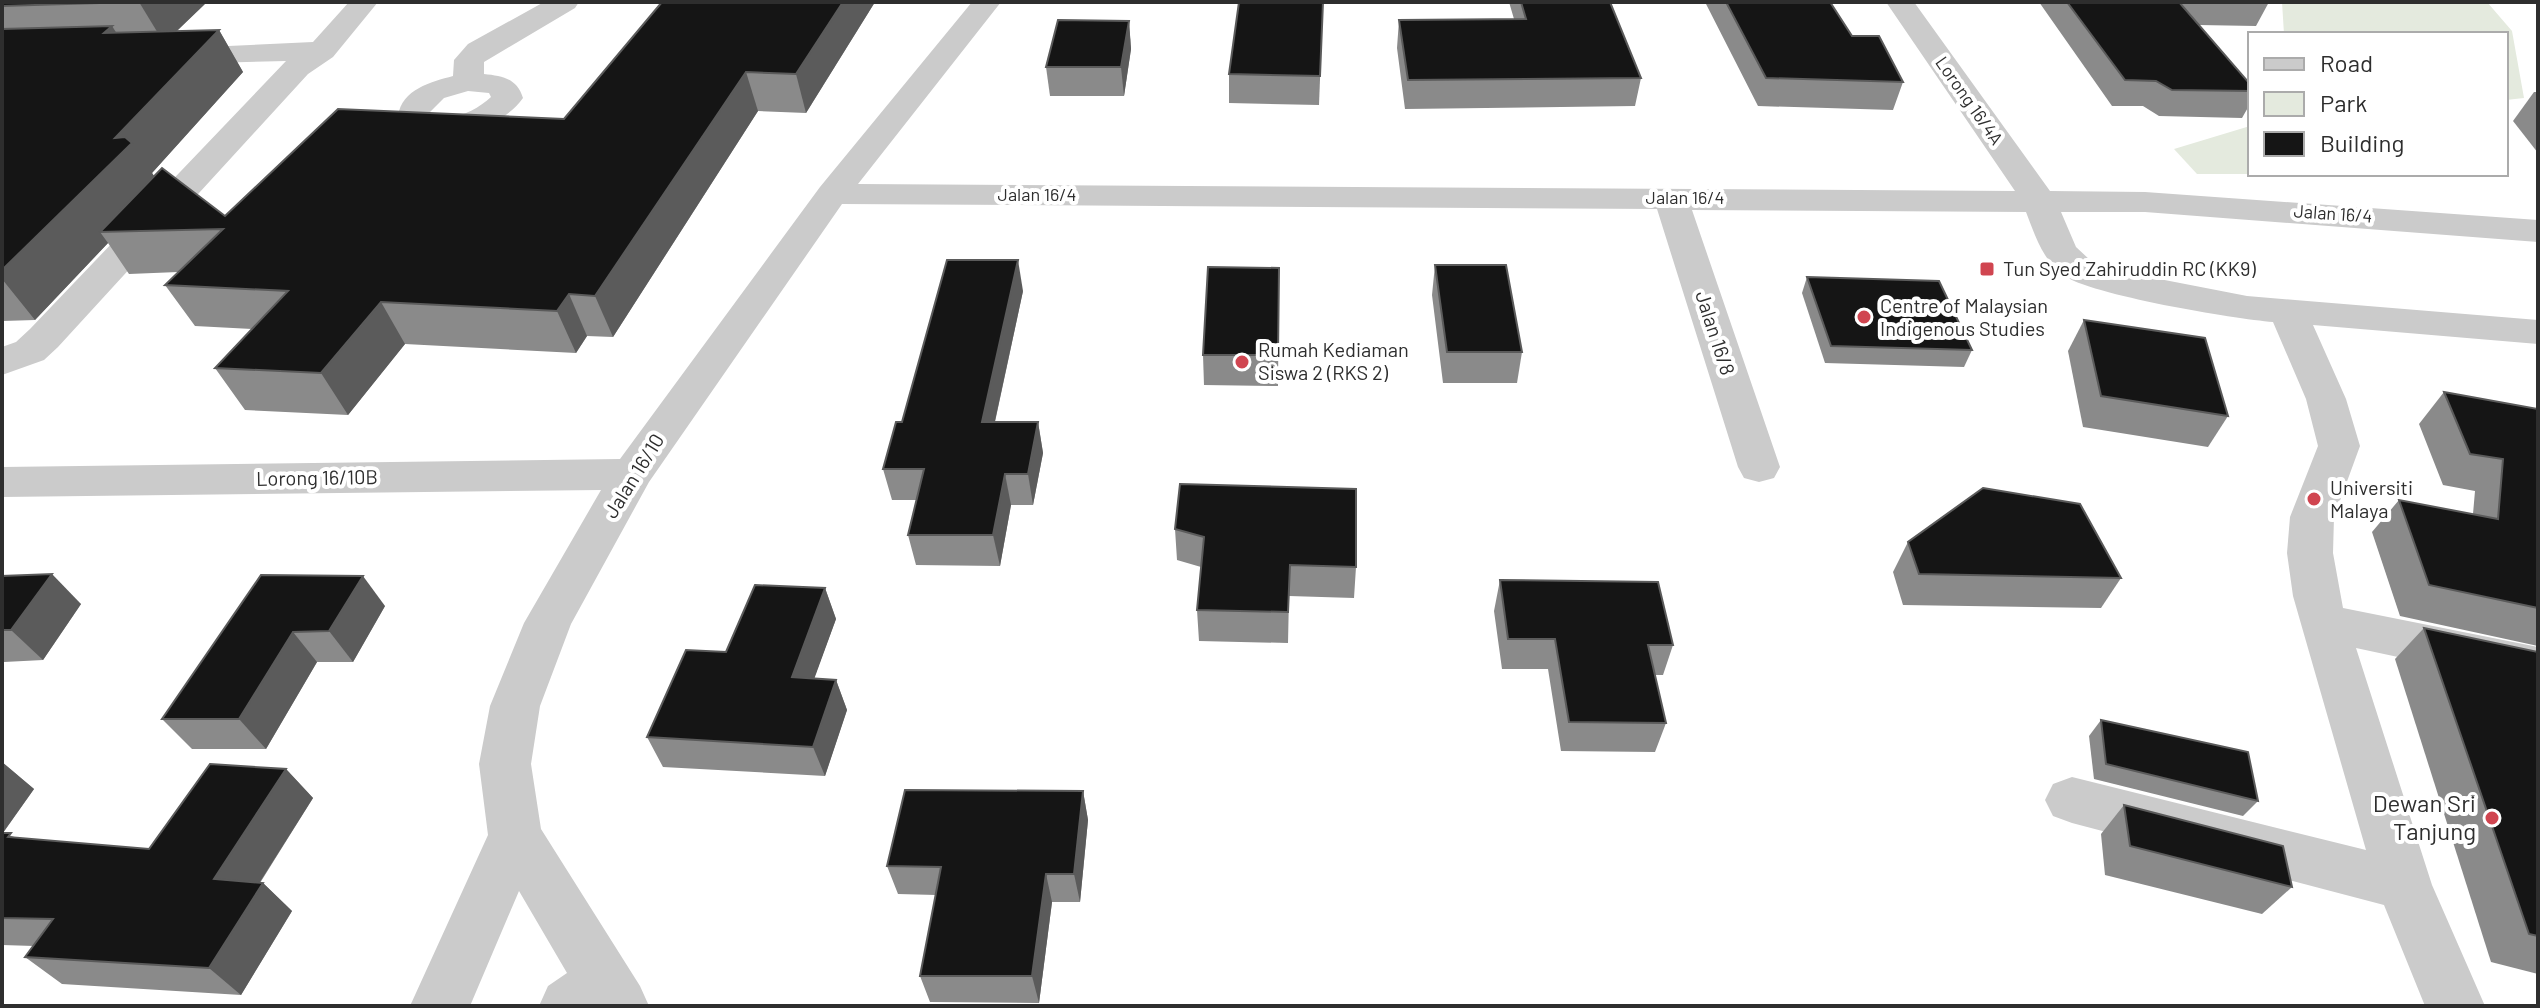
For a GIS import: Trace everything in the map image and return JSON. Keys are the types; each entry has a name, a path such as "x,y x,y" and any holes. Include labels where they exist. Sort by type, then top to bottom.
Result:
{"street":[{"path":"301,57 328,2"},
{"path":"2,362 30,351 44,338 301,57 364,2"},
{"path":"468,82 469,60 479,50 565,2"},
{"name":"Jalan 16/10","path":"597,998 515,835 505,764 515,706 548,623 632,474 832,194 987,2"},
{"name":"Lorong 16/4A","path":"1900,2 2039,200 2060,251 2077,268 2103,279 2166,294 2289,314 2538,332"},
{"path":"142,56 301,57"},
{"name":"Jalan 16/4","path":"832,194 2145,202 2538,231"},
{"name":"Jalan 16/8","path":"1671,198 1759,467"},
{"path":"2289,314 2326,399 2339,446 2312,517 2310,553 2316,596 2404,885 2455,1006"},
{"name":"Lorong 16/10B","path":"2,482 632,474"},
{"path":"2325,623 2538,667"},
{"path":"2072,800 2404,885"},
{"path":"440,1006 515,835"}],"green space":[{"path":"2282,2 2487,2 2512,31 2524,98 2508,100 2508,32 2284,32"},
{"path":"2248,127 2248,174 2197,174 2174,149"}],"building":[{"path":"2,2 133,2 2,6"},
{"path":"662,2 843,2 796,74 746,72 595,296 569,294 557,311 381,302 321,373 215,368 288,291 165,285 223,229 100,232 162,168 225,216 338,109 564,119"},
{"path":"1239,2 1323,2 1320,76 1229,74"},
{"path":"1521,2 1610,2 1641,78 1408,80 1399,20 1526,19"},
{"path":"1726,2 1830,2 1852,36 1879,36 1903,82 1766,78"},
{"path":"2067,2 2179,2 2248,82 2248,91 2172,90 2156,81 2125,80"},
{"path":"1058,20 1129,21 1121,67 1046,67"},
{"path":"112,26 104,33 219,30 115,138 125,137 132,143 2,270 2,29"},
{"path":"947,260 1018,260 982,422 1038,422 1028,474 1005,474 993,535 908,535 924,469 883,469 896,422 902,422"},
{"path":"1435,265 1506,265 1522,352 1447,352"},
{"path":"1208,267 1279,268 1278,355 1203,355"},
{"name":"Centre of Malaysian Indigenous Studies","path":"1807,277 1939,281 1972,350 1831,346"},
{"path":"2084,320 2205,338 2228,416 2101,396"},
{"path":"2444,392 2538,409 2538,608 2429,585 2399,500 2498,519 2503,459 2470,454"},
{"path":"1180,484 1356,489 1356,567 1290,565 1288,612 1197,610 1204,537 1175,529"},
{"path":"1983,488 2080,504 2121,578 1919,574 1908,542"},
{"path":"52,574 11,630 2,630 2,576"},
{"path":"261,575 363,576 329,631 293,632 239,719 162,719"},
{"path":"1500,580 1658,582 1673,645 1648,645 1666,723 1569,722 1555,639 1508,639"},
{"path":"755,585 825,588 792,677 836,680 813,747 647,737 686,650 726,652"},
{"path":"2424,628 2538,652 2538,936 2529,934"},
{"path":"2101,720 2248,752 2258,801 2106,764"},
{"path":"210,764 286,769 214,879 263,883 209,968 25,957 53,919 2,918 2,833 11,833 8,837 149,849"},
{"path":"905,790 1083,791 1074,874 1046,874 1032,976 920,976 941,867 887,866"},
{"path":"2124,805 2283,846 2292,887 2130,846"}],"place":[{"name":"Tun Syed Zahiruddin RC (KK9)","path":"1987,269"},
{"name":"Centre of Malaysian Indigenous Studies","path":"1864,317"},
{"name":"Rumah Kediaman Siswa 2 (RKS 2)","path":"1242,362"},
{"name":"Universiti Malaya","path":"2314,499"},
{"name":"Dewan Sri Tanjung","path":"2492,818"}]}
